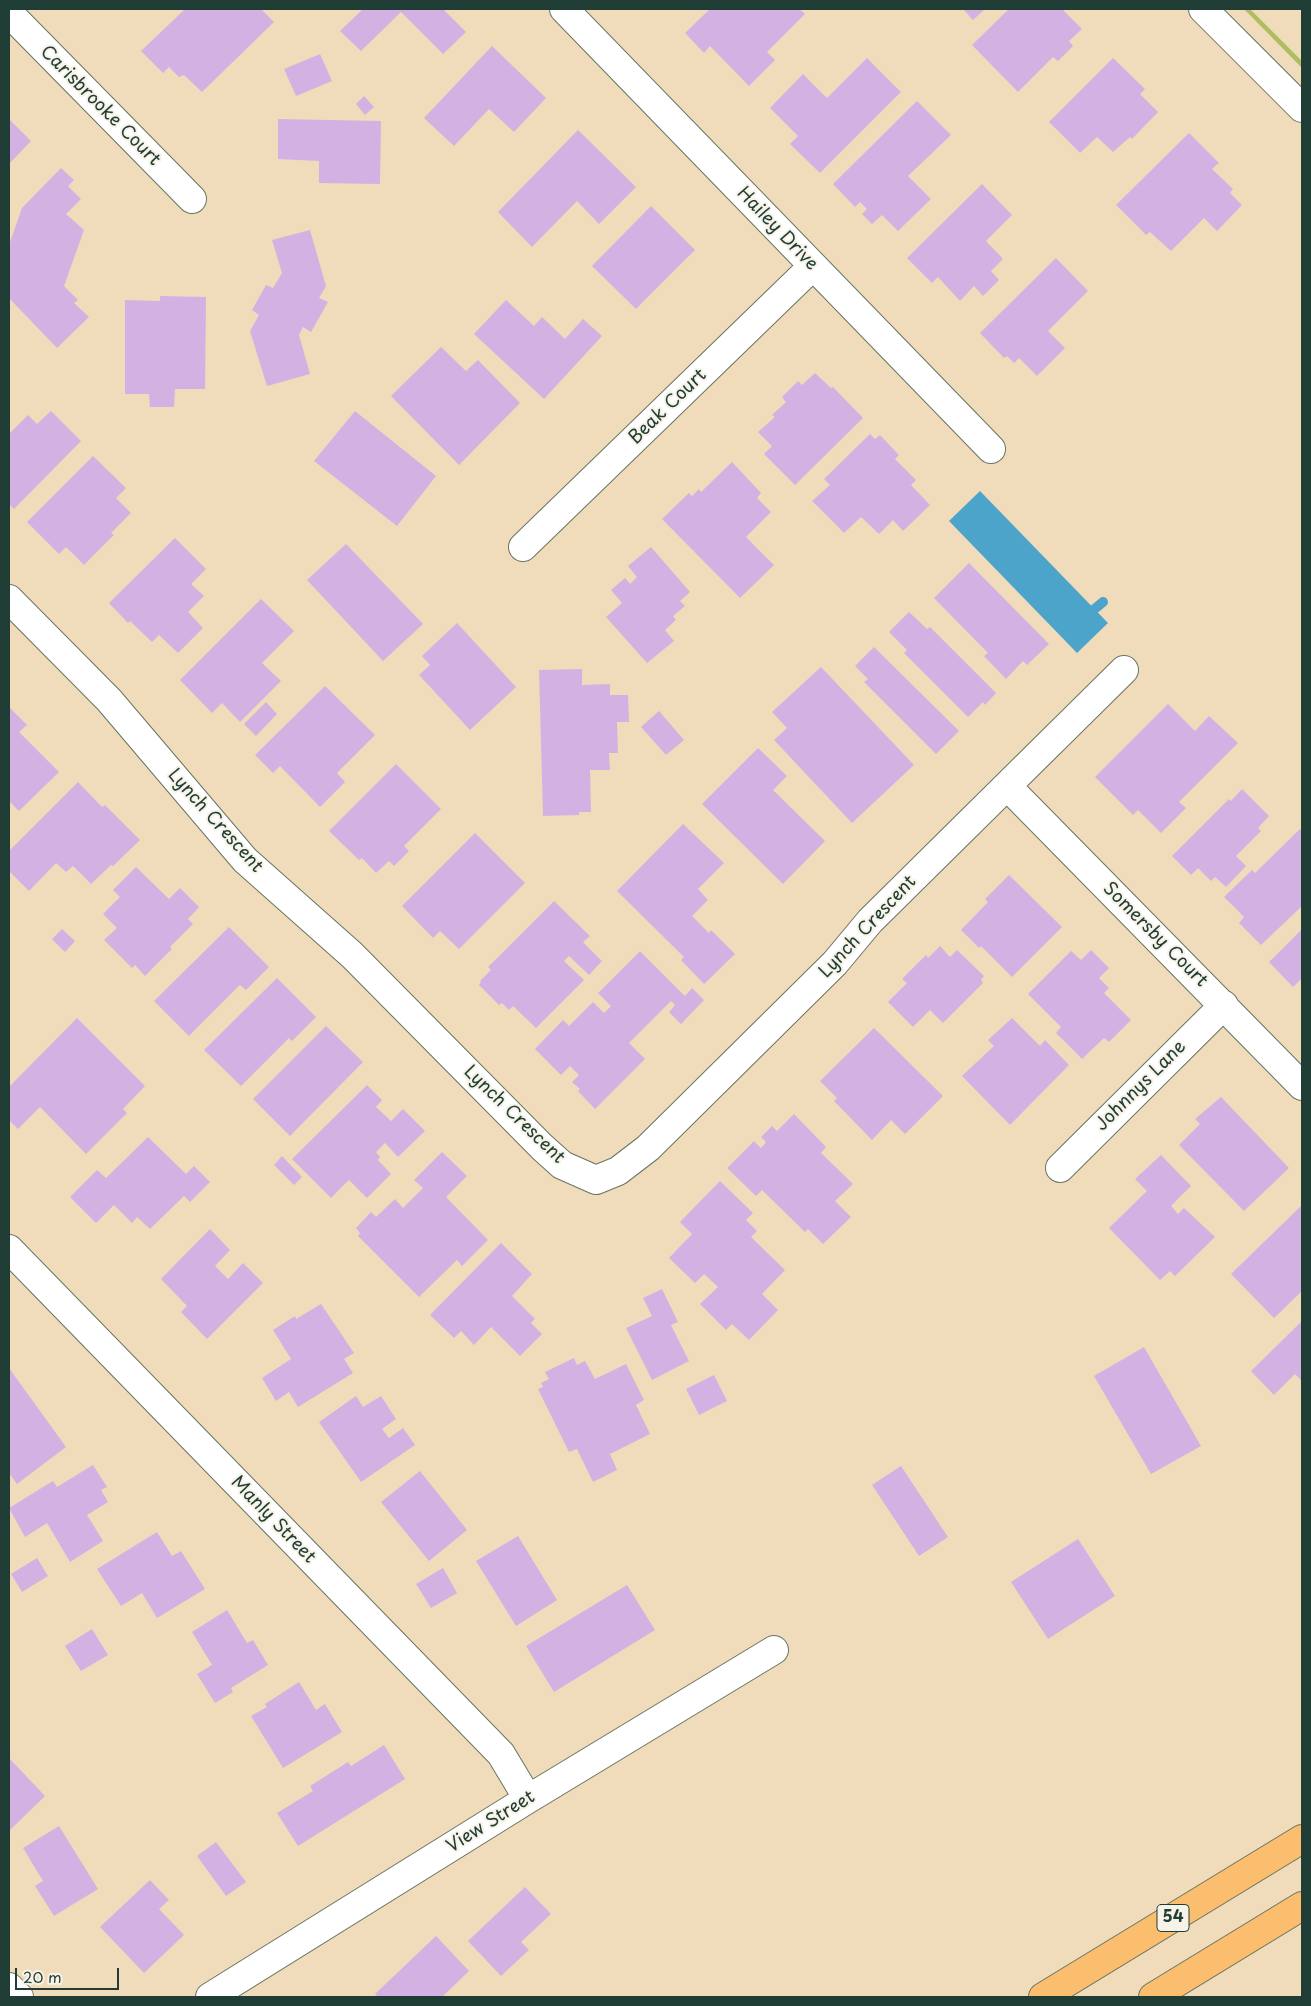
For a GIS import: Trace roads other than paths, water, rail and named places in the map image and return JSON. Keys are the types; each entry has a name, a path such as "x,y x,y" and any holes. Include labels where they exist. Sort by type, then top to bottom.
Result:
{"main road":[{"name":"54","path":"1043,1997 1302,1839"},
{"path":"1153,1997 1302,1906"}],"street":[{"name":"Hailey Drive","path":"564,9 991,449"},
{"path":"1203,9 1302,108"},
{"name":"Carisbrooke Court","path":"9,13 192,199"},
{"name":"Beak Court","path":"523,547 813,266"},
{"name":"Lynch Crescent","path":"9,599 109,700 245,860 352,955 562,1165 596,1180 618,1171 648,1148 836,963 870,921 1124,670"},
{"name":"Somersby Court","path":"1007,786 1302,1086"},
{"name":"Johnnys Lane","path":"1060,1168 1224,1005"},
{"name":"Manly Street","path":"9,1249 501,1754 528,1799"},
{"name":"View Street","path":"210,1997 528,1799 774,1650"},
{"path":"9,1987 19,1997"}],"water":[{"path":"980,491 1108,623 1077,653 949,521"}],"waterway":[{"path":"1086,616 1103,602"}]}
